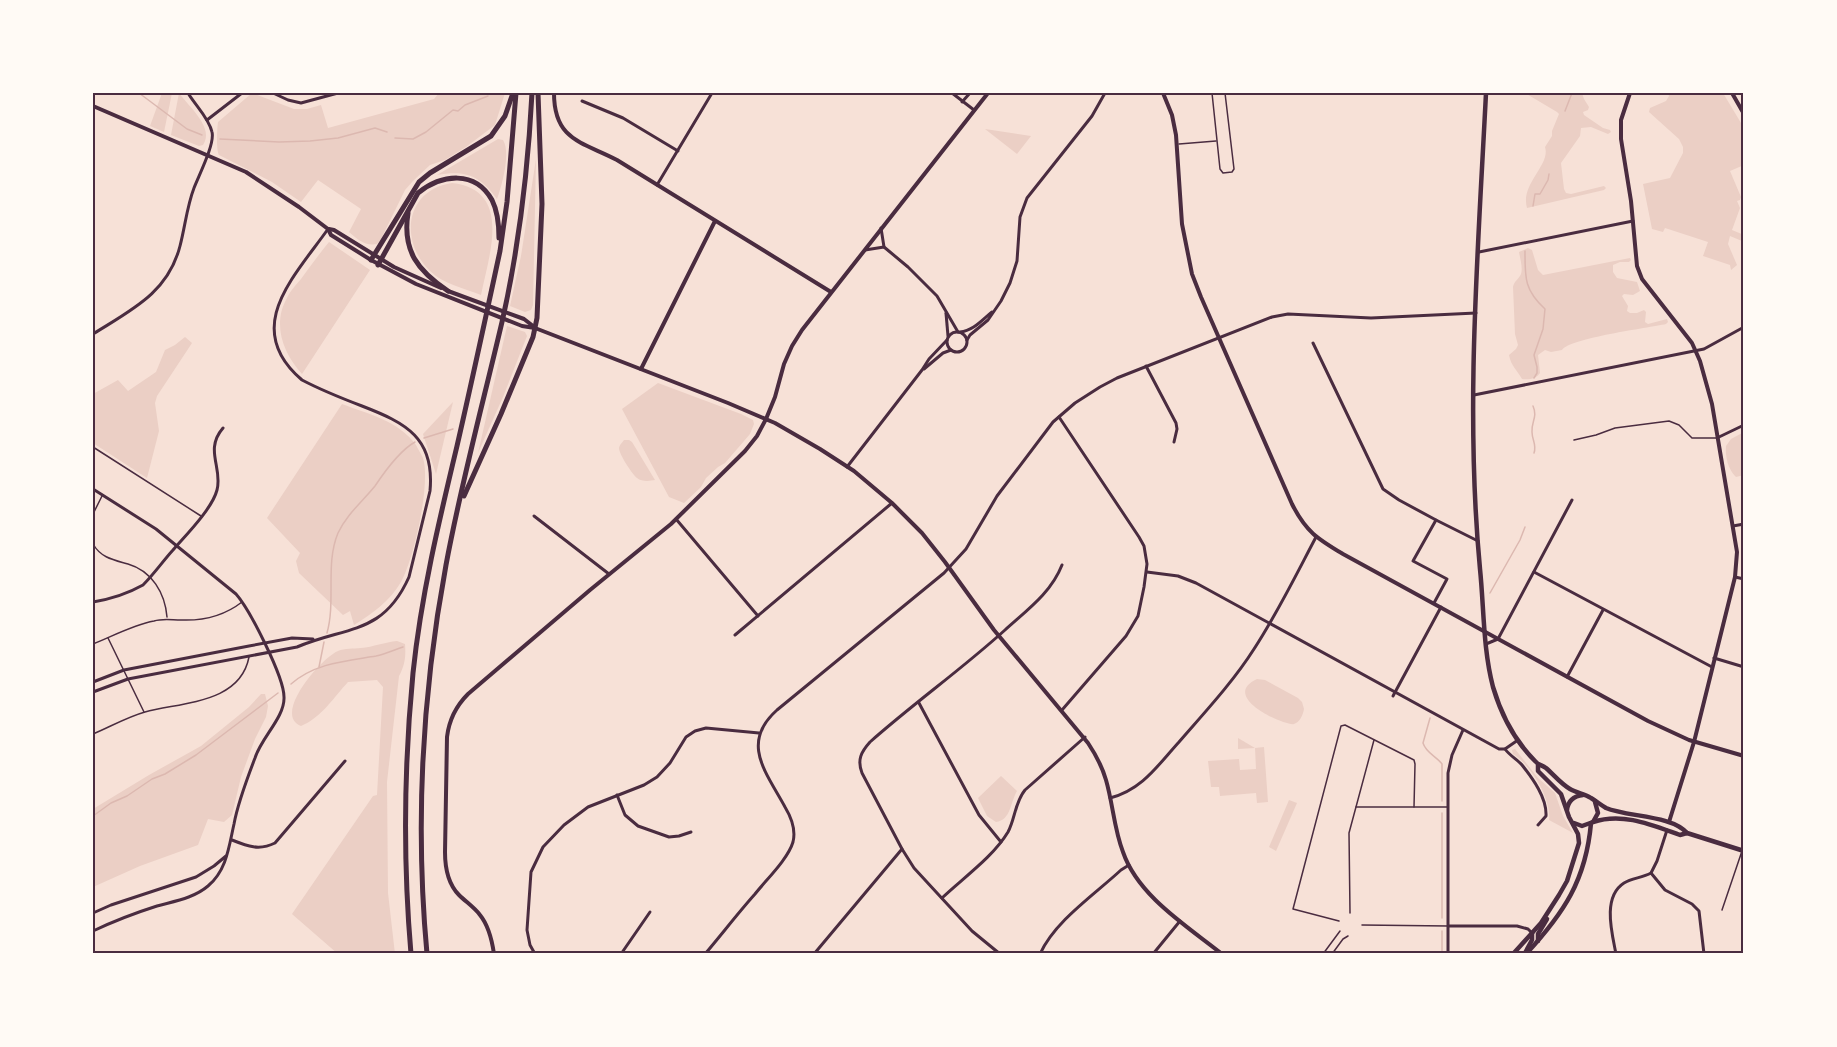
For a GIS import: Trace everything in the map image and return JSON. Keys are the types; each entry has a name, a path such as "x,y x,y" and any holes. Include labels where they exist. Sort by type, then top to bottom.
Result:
{"highway":[{"path":"411,954 405,819 413,672 431,560 500,251 508,192 515,93"},
{"path":"373,258 419,182 436,169 491,136 505,116 515,93"},
{"path":"427,954 421,837 425,725 436,623 458,508 502,321 514,255 523,204 532,93"},
{"path":"458,508 501,414 535,328 538,310 542,214 538,93"},
{"path":"380,262 418,193 427,185 452,178 474,183 484,190 491,200 499,225 500,251"},
{"path":"410,205 406,233 411,253 418,266 448,291"}],"main road":[{"path":"1486,93 1472,395 1473,480 1486,644 1490,676 1506,721 1538,765 1538,771 1559,790 1578,834 1577,850 1567,882 1538,934 1538,941"},
{"path":"1538,765 1544,766 1571,790 1610,809 1683,827 1687,833"},
{"path":"1567,810 1571,801 1583,795"},
{"path":"1526,954 1558,916 1576,885 1587,855 1592,823 1598,813 1594,800"},
{"path":"1570,820 1585,826 1616,817 1641,822 1680,835 1687,833 1743,850"},
{"path":"1655,826 1669,823"},
{"path":"1513,954 1550,911"},
{"path":"1526,954 1532,940 1532,933"}],"street":[{"path":"93,334 146,300 171,272 180,248 193,190 213,138 211,126 188,93"},
{"path":"207,120 243,93"},
{"path":"273,93 288,100 304,103 338,93"},
{"path":"554,93 560,122 576,141 617,160 831,292"},
{"path":"952,93 974,110"},
{"path":"962,102 969,93"},
{"path":"494,954 484,921 451,884 446,869 447,737 456,709 468,694 676,519 745,451 766,419 790,349 804,327 988,93"},
{"path":"946,312 947,346 957,352 966,346 970,335 988,320 1006,292 1015,270 1020,217 1025,201 1092,116 1105,93"},
{"path":"1163,93 1172,115 1178,144 1181,217 1187,254 1199,293 1300,519 1316,537 1343,554 1659,727 1694,742 1744,756"},
{"path":"1630,93 1620,127 1639,273 1688,336 1696,350 1709,391 1719,437 1737,552 1735,577 1694,742 1669,823"},
{"path":"1732,93 1744,114"},
{"path":"657,185 710,94"},
{"path":"582,101 629,122 678,151"},
{"path":"93,106 258,179 328,229 334,230 416,285 522,326 535,328 766,419 847,466 892,502 922,533 998,636 1084,737 1102,768 1122,850 1129,865 1148,892 1222,954"},
{"path":"641,369 715,221"},
{"path":"1479,252 1633,221"},
{"path":"881,228 884,247 926,285 941,302 959,332 967,340"},
{"path":"93,692 128,679 297,647 315,639 355,630 377,618 395,601 409,577 430,491 430,463 425,449 405,426 390,417 302,380 290,370 281,358 277,347 274,324 275,311 280,297 328,229"},
{"path":"864,251 884,247"},
{"path":"380,262 448,291 524,319 535,328"},
{"path":"847,466 951,333 970,330 993,311"},
{"path":"705,954 783,860 793,841 793,828 788,812 759,759 757,747 759,734 764,724 774,712 949,567 966,549 997,496 1047,429 1059,417 1100,387 1218,337 1282,315 1371,318 1476,314"},
{"path":"1472,395 1696,350 1710,346 1744,327"},
{"path":"1313,343 1381,486 1391,495 1478,540"},
{"path":"922,370 942,353 951,350"},
{"path":"1146,366 1176,423 1177,429 1173,442"},
{"path":"1059,417 1142,542 1147,557 1147,572 1138,616 1132,628 1062,710"},
{"path":"1719,437 1744,425"},
{"path":"93,602 111,599 130,592 150,578 213,500 218,478 214,446 217,435 223,428"},
{"path":"93,489 156,529 236,594 242,601 281,679 284,703 282,711 255,756 234,824 232,840 216,877 192,896 122,918 93,931"},
{"path":"1486,644 1498,639 1572,500"},
{"path":"735,634 892,502"},
{"path":"534,516 609,574"},
{"path":"676,519 758,616"},
{"path":"1434,603 1448,579 1413,561 1436,520"},
{"path":"1733,526 1744,524"},
{"path":"1110,798 1134,789 1150,774 1237,674 1269,624 1316,537"},
{"path":"1000,954 972,931 914,867 862,773 859,761 862,752 870,742 998,636 1048,590 1058,576 1062,565"},
{"path":"1147,572 1168,574 1185,579 1394,694 1499,749 1505,750 1522,764 1547,807 1546,816 1538,825"},
{"path":"1534,572 1712,668"},
{"path":"1735,577 1744,579"},
{"path":"1394,694 1441,607"},
{"path":"1567,677 1603,610"},
{"path":"93,682 123,670 292,638 315,639"},
{"path":"1714,658 1744,667"},
{"path":"919,703 979,815 1001,842"},
{"path":"535,954 530,945 527,930 530,877 541,850 564,825 588,807 644,785 657,777 670,763 686,737 695,731 706,728 759,734"},
{"path":"1448,954 1449,766 1463,730"},
{"path":"942,898 1001,842 1009,830 1023,791 1084,737"},
{"path":"1505,750 1518,740"},
{"path":"232,840 254,848 275,843 345,761"},
{"path":"617,795 625,815 638,826 669,837 691,832"},
{"path":"1616,954 1611,920 1614,895 1628,881 1651,873 1667,830"},
{"path":"814,954 902,849"},
{"path":"93,913 196,877 205,873 227,855"},
{"path":"1040,954 1057,928 1129,865"},
{"path":"1651,873 1665,890 1698,909 1701,917 1704,954"},
{"path":"621,954 650,912"},
{"path":"1153,954 1180,920"},
{"path":"1448,926 1517,926 1528,929 1532,933"}],"lane":[{"path":"1212,93 1220,170 1223,173 1232,172 1234,168 1225,93"},
{"path":"1178,144 1217,141"},
{"path":"1574,440 1615,428 1669,421 1679,425 1692,438 1719,437"},
{"path":"93,447 201,516"},
{"path":"93,514 102,495"},
{"path":"93,544 103,556 143,570 156,582 167,619"},
{"path":"93,644 154,621 212,618 224,614 242,601"},
{"path":"108,638 144,713"},
{"path":"93,734 144,713 222,693 240,678 249,656"},
{"path":"1339,921 1293,909 1341,726 1345,725 1414,761 1414,807"},
{"path":"1350,913 1349,833 1374,740"},
{"path":"1355,807 1448,807"},
{"path":"1722,910 1743,850"},
{"path":"1362,925 1436,924 1448,926"},
{"path":"1323,954 1340,931"},
{"path":"1332,954 1348,936"}],"shaded area":[{"path":"162,93 172,93 164,132 150,126"},
{"path":"179,93 203,125 206,138 203,145 199,146 171,135"},
{"path":"252,93 294,109 307,109 321,105 328,128 434,99 439,93 505,93 495,125 445,160 430,165 413,181 405,190 380,241 377,244 369,244 355,238 349,232 361,209 318,180 301,202 272,182 219,155 218,122"},
{"path":"1525,93 1582,93 1589,107 1583,112 1584,115 1611,132 1608,134 1591,127 1581,128 1580,136 1561,163 1564,189 1566,193 1571,194 1604,186 1606,188 1604,190 1527,208 1528,191 1544,161 1545,147 1552,136 1559,114"},
{"path":"1668,93 1723,93 1744,128 1744,165 1730,171 1741,197 1737,201 1740,208 1732,230 1744,235 1742,241 1730,236 1728,244 1737,265 1731,270 1730,265 1703,256 1708,242 1665,228 1663,232 1652,229 1643,184 1670,178 1683,153 1679,139 1649,112 1650,108 1666,101"},
{"path":"985,129 1031,136 1017,154"},
{"path":"498,139 503,140 506,161 497,199 485,185 472,176 456,173 437,175"},
{"path":"536,159 533,305 531,310 525,312 510,306 521,256"},
{"path":"452,183 471,188 483,198 490,211 491,244 481,295 435,275 420,259 414,246 411,232 416,206 424,195"},
{"path":"329,242 370,270 302,374 285,348 280,318 290,293"},
{"path":"1528,248 1532,250 1538,270 1543,275 1630,258 1629,262 1613,265 1613,272 1617,278 1637,282 1640,291 1633,295 1624,294 1622,296 1628,306 1627,311 1637,313 1644,310 1646,312 1645,322 1648,324 1667,319 1668,322 1579,341 1562,350 1551,352 1545,350 1538,355 1540,373 1532,379 1522,379 1509,355 1518,345 1515,334 1513,287 1522,272 1519,252"},
{"path":"507,326 525,332 527,336 478,453"},
{"path":"185,337 192,343 157,396 155,403 159,431 147,478 93,443 93,394 118,380 128,391 156,372 165,350"},
{"path":"658,383 741,414 753,420 754,424 750,434 725,463 706,478 701,487 684,503 669,497 622,409"},
{"path":"453,402 436,474 423,434"},
{"path":"342,404 382,419 401,430 416,445 423,458 425,470 420,521 411,556 401,582 374,612 354,625 350,611 343,615 299,573 296,561 300,553 267,518"},
{"path":"1744,432 1744,475 1736,477 1728,463 1726,446 1731,439"},
{"path":"624,440 632,442 655,480 641,480 632,472 619,448"},
{"path":"397,641 405,644 405,656 399,676 387,782 388,893 395,954 338,954 292,914 373,796 377,795 383,687 377,680 348,682 321,713 301,726 294,720 292,711 295,699 302,687 330,656 343,649"},
{"path":"1257,679 1265,680 1302,702 1304,709 1298,722 1289,724 1280,721 1250,702 1245,694 1247,686"},
{"path":"261,694 265,694 268,706 266,717 241,777 232,815 224,822 208,819 198,845 140,866 93,887 93,809 201,746 249,707"},
{"path":"1238,738 1255,748 1238,749"},
{"path":"1264,747 1268,802 1257,803 1256,793 1220,796 1219,787 1211,787 1208,761 1239,759 1240,770 1256,769 1255,748"},
{"path":"1515,749 1538,778 1555,793 1563,816 1573,833 1549,820 1547,802 1543,793 1533,774 1513,754 1512,750"},
{"path":"1001,776 1017,791 1005,818 996,822 987,816 978,798"},
{"path":"1289,800 1297,803 1276,851 1269,847"}],"waterway":[{"path":"139,93 187,129 202,135"},
{"path":"1565,111 1572,93"},
{"path":"395,138 413,139 426,132 453,110 458,111 465,105 488,96"},
{"path":"220,139 310,141 338,138 375,128 387,132"},
{"path":"1533,206 1535,194 1540,194 1549,174"},
{"path":"1525,251 1529,289 1545,309 1543,329 1534,355 1537,367 1534,378"},
{"path":"1533,406 1535,413 1532,428 1534,453"},
{"path":"424,438 453,429"},
{"path":"327,633 331,608 332,557 338,533 350,514 393,462 415,442"},
{"path":"1490,593 1525,527"},
{"path":"319,667 324,642"},
{"path":"291,684 310,671 321,667 376,656 403,647"},
{"path":"93,816 111,803 196,755 278,693"},
{"path":"1430,718 1423,743 1426,749 1442,764 1442,801"},
{"path":"1442,813 1442,918"},
{"path":"1442,931 1442,954"}]}
